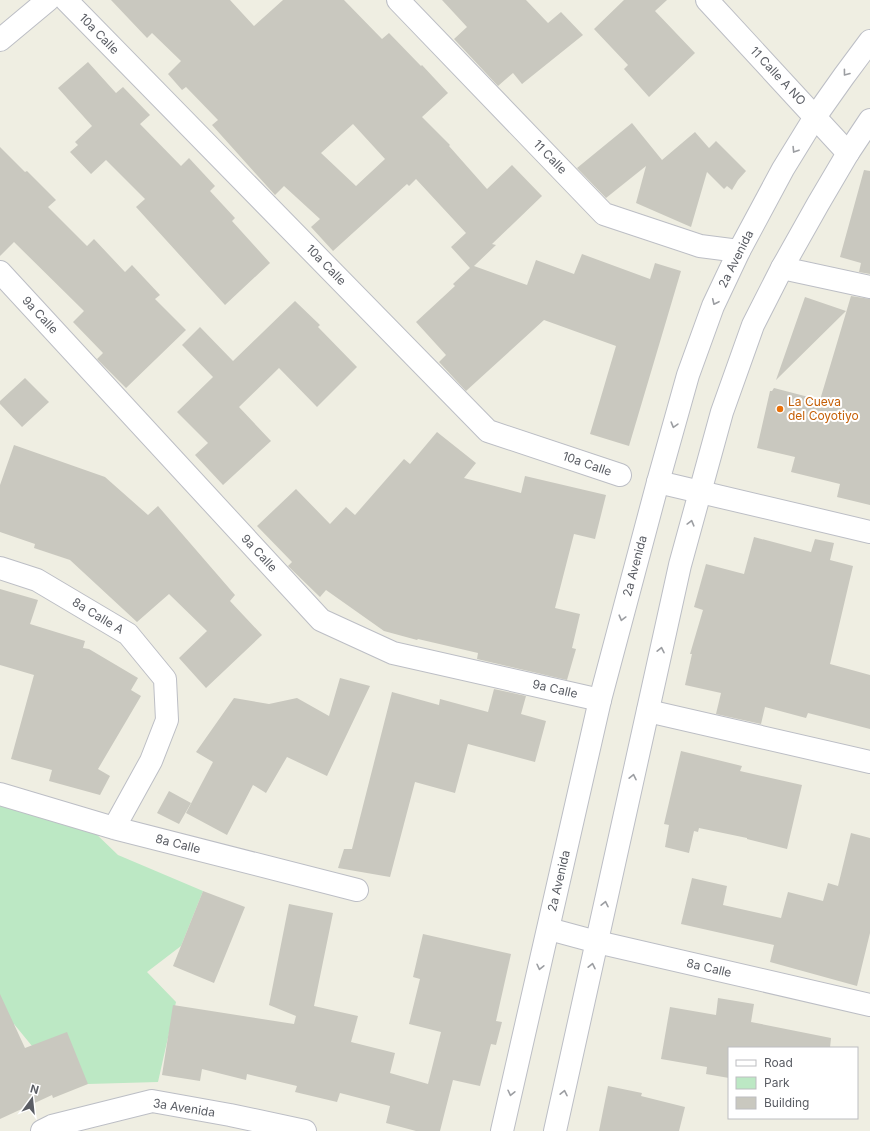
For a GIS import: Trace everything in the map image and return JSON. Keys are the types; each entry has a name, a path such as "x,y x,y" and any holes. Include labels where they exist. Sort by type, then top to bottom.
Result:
{"street":[{"path":"0,40 48,0"},
{"name":"10a Calle","path":"66,0 488,431 620,475"},
{"name":"11 Calle","path":"398,0 604,214 700,246 739,251"},
{"name":"11 Calle A NO","path":"707,0 848,153"},
{"name":"2a Avenida","path":"502,1131 600,700 688,375 713,306 739,251 783,169 815,117 870,42"},
{"path":"555,1131 680,565 722,412 753,325 782,268 848,153 870,120"},
{"path":"782,268 870,287"},
{"name":"9a Calle","path":"0,272 321,620 393,653 600,700"},
{"path":"658,482 870,532"},
{"name":"8a Calle A","path":"0,568 37,580 128,634 165,679 167,720 151,762 114,828"},
{"path":"648,710 870,762"},
{"name":"8a Calle","path":"0,794 114,828 356,890"},
{"name":"8a Calle","path":"549,929 597,942 870,1005"},
{"name":"3a Avenida","path":"42,1131 52,1126 152,1101 230,1115 305,1131"}],"green space":[{"path":"0,803 92,830 118,855 203,891 181,946 147,972 176,1002 158,1082 88,1084 32,1046 14,1024 0,1030"}],"building":[{"path":"111,0 230,0 254,26 283,0 344,0 382,39 389,33 448,93 422,117 450,145 449,146 487,189 512,165 542,196 492,244 496,245 474,266 527,285 536,260 574,274 582,254 650,279 655,263 681,271 629,446 590,434 616,346 544,320 466,391 439,362 446,355 416,322 455,286 453,284 470,268 451,247 466,233 416,179 409,186 407,184 333,251 311,227 320,219 284,186 275,195 212,125 218,120 186,87 182,90 168,74 181,61 152,33 147,38","holes":["353,124 385,159 356,186 321,153"]},
{"path":"442,0 526,0 548,23 561,12 583,35 522,84 513,73 498,86 454,39 467,27"},
{"path":"624,0 667,0 655,11 695,53 649,97 624,69 628,65 594,29"},
{"path":"88,62 116,93 123,87 150,115 140,124 181,166 189,158 215,186 210,191 235,218 232,221 270,263 225,305 136,207 145,199 106,160 91,174 70,152 78,145 75,142 92,126 58,88"},
{"path":"632,123 662,160 695,132 709,148 716,141 746,171 732,190 727,186 724,189 707,172 691,227 636,203 646,166 606,198 577,168"},
{"path":"0,147 56,200 48,207 87,246 94,239 125,272 132,265 160,295 155,299 186,330 126,388 97,359 103,353 73,322 84,311 14,242 0,256"},
{"path":"864,170 870,171 870,274 859,272 861,263 840,257"},
{"path":"851,296 870,299 870,505 837,497 840,484 791,472 795,457 757,448 770,391 774,388 820,400"},
{"path":"805,297 846,311 776,380"},
{"path":"295,301 320,325 318,327 357,367 317,407 279,368 239,407 271,441 223,485 195,455 208,443 177,412 213,377 182,345 200,327 233,361"},
{"path":"25,378 49,402 22,427 0,404 0,401"},
{"path":"437,432 476,463 464,478 521,493 525,476 606,495 595,539 574,534 555,608 580,614 572,648 576,649 567,680 477,659 478,653 417,640 384,631 326,590 320,597 288,566 292,562 257,526 296,489 330,524 346,507 355,515 404,459 410,464"},
{"path":"14,445 105,477 148,515 158,506 235,595 230,601 262,635 206,688 179,658 207,631 169,594 137,622 70,560 34,548 35,544 0,532 0,485"},
{"path":"754,537 811,552 815,539 834,543 830,560 853,566 830,664 870,675 870,729 808,713 806,718 765,707 761,724 716,714 721,693 685,685 692,654 690,654 703,610 694,607 706,564 744,574"},
{"path":"0,589 38,600 30,624 85,641 83,648 89,649 138,678 131,690 141,696 98,769 110,776 100,795 49,781 52,770 11,759 34,675 0,665"},
{"path":"340,678 370,686 327,776 287,757 266,793 253,785 227,835 186,813 213,762 196,752 234,698 269,704 297,698 329,716"},
{"path":"494,689 526,696 521,714 546,721 535,762 468,744 455,793 415,782 390,877 338,868 344,849 352,849 392,692 439,705 440,699 488,712"},
{"path":"681,751 742,766 740,771 802,785 787,849 747,838 699,828 698,832 694,831 689,853 665,847 669,825 664,824"},
{"path":"169,791 191,803 179,824 157,813"},
{"path":"851,833 870,838 870,933 857,986 770,962 774,945 681,924 692,878 727,886 723,905 781,918 788,892 823,901 828,883 838,886"},
{"path":"203,891 245,907 214,983 173,966"},
{"path":"289,904 333,913 314,1006 358,1016 351,1042 395,1053 390,1073 428,1084 441,1032 409,1024 420,979 413,977 423,934 511,954 496,1021 502,1022 496,1045 491,1044 480,1086 453,1080 440,1131 416,1131 386,1123 390,1106 340,1093 337,1102 295,1092 297,1086 247,1074 246,1080 202,1069 200,1081 162,1075 173,1005 294,1024 296,1016 269,1005"},
{"path":"0,994 25,1048 67,1032 88,1084 53,1098 52,1095 0,1119"},
{"path":"718,998 754,1004 751,1022 831,1038 830,1047 728,1047 728,1078 706,1074 707,1067 661,1059 670,1007 716,1015"},
{"path":"608,1086 642,1093 641,1096 685,1107 679,1131 599,1131"}],"place":[{"name":"La Cueva del Coyotiyo","path":"780,409"}]}
